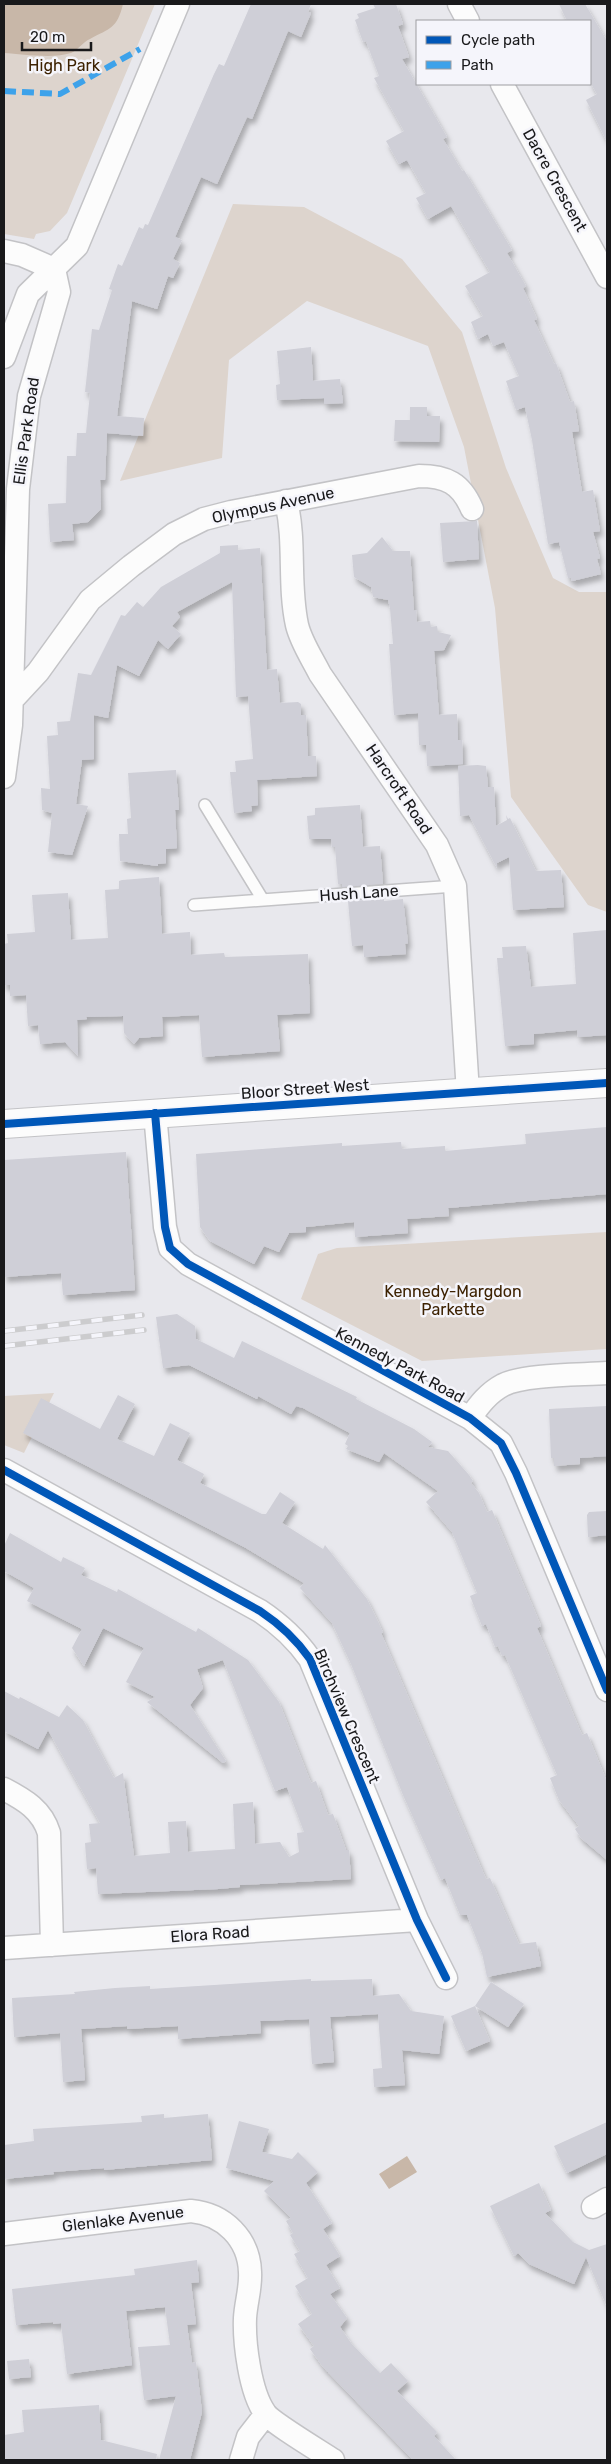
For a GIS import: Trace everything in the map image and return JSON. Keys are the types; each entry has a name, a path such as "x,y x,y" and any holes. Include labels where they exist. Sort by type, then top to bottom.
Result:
{"main road":[{"name":"Bloor Street West","path":"4,1124 607,1083"}],"street":[{"path":"4,357 28,294 78,246 178,4"},
{"path":"458,4 467,20"},
{"name":"Dacre Crescent","path":"503,85 607,276"},
{"path":"4,251 22,255 54,269"},
{"name":"Ellis Park Road","path":"4,777 12,700 18,489 31,390 59,292 54,269"},
{"name":"Olympus Avenue","path":"12,700 38,672 90,600 174,534 204,519 286,501 419,476 433,476 454,484 466,493 472,508"},
{"name":"Harcroft Road","path":"286,501 291,524 294,605 297,626 304,644 320,674 437,845 455,886 468,1093"},
{"name":"Kennedy Park Road","path":"155,1113 165,1227 170,1248 188,1264 470,1418 501,1443 516,1473 607,1690"},
{"path":"470,1418 487,1396 504,1385 539,1377 607,1373"},
{"name":"Birchview Crescent","path":"4,1470 260,1611 283,1626 298,1642 310,1659 417,1920 446,1978"},
{"path":"4,1789 25,1800 38,1811 46,1822 51,1852 52,1945"},
{"name":"Elora Road","path":"4,1948 417,1920"},
{"name":"Glenlake Avenue","path":"4,2234 191,2211 202,2212 218,2218 235,2232 247,2250 250,2273 245,2332 255,2393 266,2415 333,2460"},
{"path":"241,2460 248,2437 266,2415"}],"lane":[{"path":"205,805 263,900"},
{"name":"Hush Lane","path":"194,905 455,886"}],"green space":[{"name":"High Park","path":"4,4 155,4 67,213 50,231 36,234 34,239 4,234"},
{"path":"233,204 304,207 402,259 462,332 506,468 553,578 579,592 607,592 607,912 588,905 511,797 495,608 464,447 428,346 307,301 229,360 222,458 120,481"},
{"name":"Kennedy-Margdon Parkette","path":"607,1232 607,1349 422,1361 301,1299 318,1254 337,1248"},
{"path":"54,1393 24,1453 4,1445 4,1396"}],"shaded area":[{"path":"4,4 123,4 118,18 108,30 87,40 71,53 47,56 4,53"},
{"path":"407,2156 417,2172 389,2189 379,2174"}],"building":[{"path":"251,4 311,4 308,12 311,13 301,37 288,31 252,119 247,117 217,184 201,177 175,237 182,240 173,259 180,263 173,278 168,276 157,309 132,301 117,416 144,418 143,436 107,433 105,480 100,480 101,509 88,522 72,524 74,540 50,542 48,504 66,503 67,456 76,456 77,433 86,433 90,393 85,392 92,329 99,330 112,290 109,289 118,264 122,266 139,227 143,229 145,224 148,225 214,74 219,64 224,66"},
{"path":"373,4 396,4 403,24 398,26 409,57 402,59 447,137 443,139 512,250 507,253 526,286 523,288 537,319 534,320 554,364 556,363 570,402 574,401 579,431 572,432 582,492 593,490 600,531 593,532 600,558 597,559 601,574 572,581 571,578 568,578 559,542 548,544 525,407 516,410 506,381 519,376 504,342 493,346 488,334 478,339 471,322 483,316 465,286 490,272 451,206 428,219 416,198 426,193 407,160 399,164 386,141 404,131 374,78 379,76 366,41 363,42 355,20 359,18 357,14 375,8"},
{"path":"559,4 585,4 607,41 607,142 586,100 597,94 591,84 591,20 567,20"},
{"path":"311,347 313,381 340,379 343,403 324,404 324,398 277,400 276,385 280,384 277,351"},
{"path":"410,407 427,407 427,416 440,416 439,442 394,441 395,420 410,420"},
{"path":"477,521 479,559 443,562 440,523"},
{"path":"382,537 393,551 410,551 414,611 416,610 417,622 430,621 431,627 437,626 438,632 451,635 444,650 434,651 439,715 457,714 458,740 462,740 463,764 427,766 426,745 419,745 418,713 394,715 389,644 393,644 388,600 373,597 371,587 354,577 352,555 367,553"},
{"path":"238,545 238,550 260,548 267,670 277,669 280,703 298,702 301,704 301,715 306,715 308,756 316,756 317,776 257,780 258,805 251,806 252,811 234,813 230,772 236,772 235,761 253,759 248,696 236,697 232,582 177,612 180,617 172,626 181,634 168,649 158,640 139,676 117,665 108,718 94,715 94,759 82,760 76,804 88,806 72,855 48,852 52,813 42,810 41,788 50,789 47,736 58,735 57,722 70,721 78,673 91,675 121,615 125,616 137,602 143,607 161,587 220,553 220,546"},
{"path":"458,766 486,766 488,787 494,787 496,826 507,820 506,815 508,819 510,818 536,871 561,870 564,907 513,910 509,857 497,863 497,868 469,815 460,816"},
{"path":"176,770 179,810 175,810 177,848 166,849 166,863 158,864 158,866 120,861 119,834 128,834 127,819 131,818 128,773"},
{"path":"360,805 363,847 380,846 383,884 342,887 342,884 338,884 335,847 332,847 331,839 309,839 307,816 315,815 315,808"},
{"path":"159,877 162,934 190,932 191,955 224,953 225,957 308,954 310,1013 277,1015 280,1051 202,1057 199,1015 162,1017 163,1036 139,1038 134,1044 124,1033 123,1016 86,1017 87,1019 77,1020 78,1056 65,1042 40,1044 38,1025 28,1026 26,995 10,996 10,985 4,985 4,944 8,943 7,934 35,932 32,895 68,893 71,940 108,938 105,890 119,889 119,881 122,880"},
{"path":"384,899 384,901 403,899 408,943 405,944 406,954 364,957 363,945 352,946 348,901"},
{"path":"607,930 607,1035 578,1037 577,1030 534,1034 534,1044 505,1046 497,958 503,958 502,947 526,946 531,987 576,984 573,933"},
{"path":"607,1127 607,1194 448,1208 449,1216 407,1219 408,1233 355,1237 354,1222 306,1227 306,1232 289,1233 279,1252 264,1246 254,1264 210,1241 200,1227 196,1154 342,1143 342,1146 401,1142 402,1149 445,1146 445,1151 526,1144 525,1134"},
{"path":"126,1152 135,1290 63,1295 61,1273 4,1277 4,1160"},
{"path":"177,1314 195,1326 196,1339 234,1358 242,1341 357,1397 356,1399 414,1429 432,1442 428,1447 448,1451 469,1475 473,1481 471,1483 479,1493 487,1512 492,1510 541,1626 537,1628 582,1735 587,1733 607,1782 607,1860 581,1838 575,1829 579,1826 559,1800 550,1778 557,1775 505,1655 502,1656 498,1646 495,1647 486,1624 482,1626 470,1596 477,1593 452,1532 426,1502 438,1491 384,1453 379,1462 346,1449 348,1446 345,1444 350,1433 303,1408 296,1406 291,1414 258,1396 257,1399 189,1365 163,1368 156,1317"},
{"path":"118,1395 135,1404 117,1439 154,1456 170,1423 190,1433 177,1460 204,1474 200,1483 262,1514 266,1514 280,1492 295,1502 282,1523 323,1549 325,1545 367,1599 383,1632 381,1633 486,1879 490,1878 519,1944 536,1942 541,1966 487,1977 482,1953 467,1915 460,1915 445,1878 441,1880 403,1795 351,1664 332,1623 300,1588 304,1583 246,1548 23,1433 41,1398 100,1429"},
{"path":"607,1406 607,1456 580,1458 580,1464 554,1466 554,1458 551,1458 549,1409"},
{"path":"607,1511 607,1535 588,1537 587,1515 589,1512"},
{"path":"10,1533 61,1562 63,1557 85,1568 81,1575 117,1592 118,1589 196,1632 198,1628 248,1660 279,1702 311,1783 316,1781 328,1815 333,1814 346,1850 349,1850 351,1879 240,1885 240,1887 218,1889 98,1894 96,1868 87,1869 85,1843 91,1842 89,1824 100,1823 48,1730 38,1749 4,1731 4,1691 59,1717 67,1705 83,1720 114,1778 123,1773 134,1856 170,1853 168,1822 186,1821 188,1852 235,1849 233,1804 253,1802 255,1844 280,1842 289,1857 299,1852 297,1833 304,1832 287,1787 275,1791 223,1660 197,1669 203,1688 190,1705 226,1761 223,1763 147,1702 155,1697 126,1682 144,1648 103,1628 84,1666 72,1648 82,1629 27,1601 34,1588 4,1571 4,1546"},
{"path":"311,1979 311,1981 372,1979 373,1996 399,1994 411,2011 444,2016 439,2054 402,2050 405,2085 374,2087 373,2069 382,2068 378,2014 330,2017 334,2062 312,2064 309,2019 260,2021 261,2033 178,2039 178,2026 127,2029 127,2026 81,2029 85,2080 63,2082 60,2033 14,2037 12,1998 75,1994 74,1992 115,1988 150,1986 150,1989"},
{"path":"491,1982 524,2004 508,2027 475,2006"},
{"path":"475,2006 490,2041 466,2051 451,2016"},
{"path":"164,2114 164,2118 208,2114 212,2160 104,2170 104,2168 53,2172 54,2174 4,2179 4,2145 34,2141 33,2129 142,2122 141,2116"},
{"path":"239,2121 269,2129 262,2152 292,2159 298,2152 318,2172 306,2183 332,2223 323,2229 340,2256 326,2265 340,2288 330,2294 347,2318 340,2327 351,2343 380,2373 391,2363 408,2381 397,2391 437,2432 434,2436 456,2460 413,2460 323,2367 310,2349 314,2346 298,2324 312,2314 295,2286 308,2278 294,2254 300,2251 290,2235 293,2233 286,2221 291,2218 264,2191 274,2181 226,2168"},
{"path":"607,2122 607,2154 567,2173 554,2146"},
{"path":"539,2183 551,2210 545,2213 573,2242 589,2250 607,2244 607,2307 586,2257 574,2284 529,2264 518,2253 514,2256 490,2206"},
{"path":"197,2260 199,2282 191,2283 196,2324 187,2325 192,2363 196,2362 202,2412 190,2460 159,2460 176,2396 144,2400 138,2347 170,2345 165,2307 126,2311 132,2365 67,2374 61,2323 16,2325 12,2289 135,2275 134,2269"},
{"path":"29,2359 31,2377 9,2379 7,2361"},
{"path":"99,2405 101,2440 157,2454 156,2460 4,2460 4,2435 24,2432 22,2410"}],"railway":[{"path":"4,1331 142,1315"},
{"path":"4,1346 144,1330"}],"marked path":[{"path":"4,91 60,94 140,49"}],"cycle path":[{"path":"4,1124 607,1083"},
{"path":"155,1113 165,1227 170,1248 188,1264 470,1418 501,1443 516,1473 607,1690"},
{"path":"4,1470 260,1611 294,1639 310,1659 417,1920 446,1978"}]}
